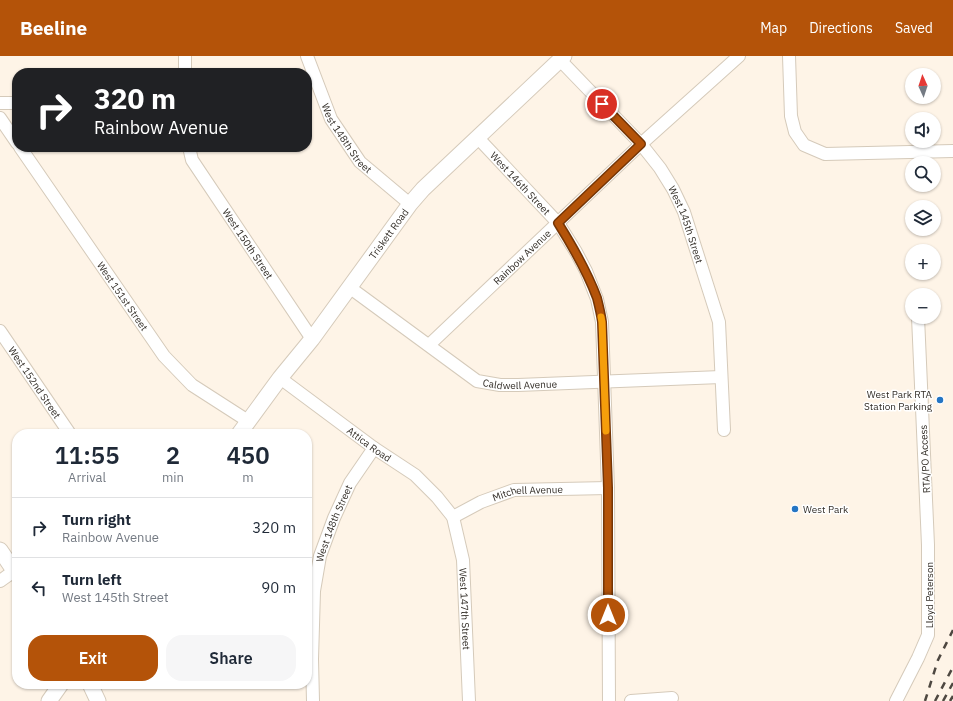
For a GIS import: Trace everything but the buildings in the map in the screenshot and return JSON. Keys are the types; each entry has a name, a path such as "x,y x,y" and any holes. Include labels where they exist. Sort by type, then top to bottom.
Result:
{"main road":[{"name":"Triskett Road","path":"243,429 410,204 562,58"},
{"path":"0,550 12,567"},
{"path":"49,701 57,689"},
{"path":"92,689 98,701"}],"street":[{"path":"185,56 185,68"},
{"name":"West 148th Street","path":"307,56 312,68"},
{"name":"Rainbow Avenue","path":"429,345 641,144 739,56"},
{"path":"789,56 791,116 794,132 804,145 825,154 953,151"},
{"name":"West 145th Street","path":"562,58 641,144 660,168 673,189 684,212 719,322 724,430"},
{"name":"West 148th Street","path":"312,69 331,119 360,162 410,204"},
{"path":"0,103 12,103"},
{"path":"0,118 12,136"},
{"name":"West 146th Street","path":"478,138 558,223 576,252 597,299 602,322 608,488 608,701"},
{"name":"West 151st Street","path":"23,152 164,356 192,385 248,421"},
{"name":"West 150th Street","path":"191,152 192,160 312,338"},
{"name":"Caldwell Avenue","path":"349,287 477,381 500,385 518,385 721,377"},
{"name":"RTA/PO Access","path":"918,324 928,553"},
{"name":"West 152nd Street","path":"0,331 67,429"},
{"name":"Attica Road","path":"280,378 374,448 414,475 437,497 453,517"},
{"name":"West 148th Street","path":"312,625 314,591 320,556 334,518 350,483 374,448"},
{"name":"Mitchell Avenue","path":"453,517 481,502 514,490 608,488"},
{"name":"West 147th Street","path":"453,517 463,560 469,701"},
{"name":"Lloyd Peterson","path":"896,701 928,635 928,553"},
{"path":"0,581 12,575"},
{"name":"West 148th Street","path":"312,687 313,701"},
{"path":"631,701 672,698"}],"railway":[{"path":"925,701 938,660 953,630"},
{"path":"935,701 953,667"},
{"path":"943,701 953,683"},
{"path":"950,701 953,696"}],"slow traffic":[{"path":"601,317 606,431"}],"place":[{"name":"West Park RTA Station Parking","path":"940,400"},
{"name":"West Park","path":"795,509"}],"route":[{"path":"602,104 641,144 558,223 586,271 597,299 602,322 608,488 608,615"}]}
